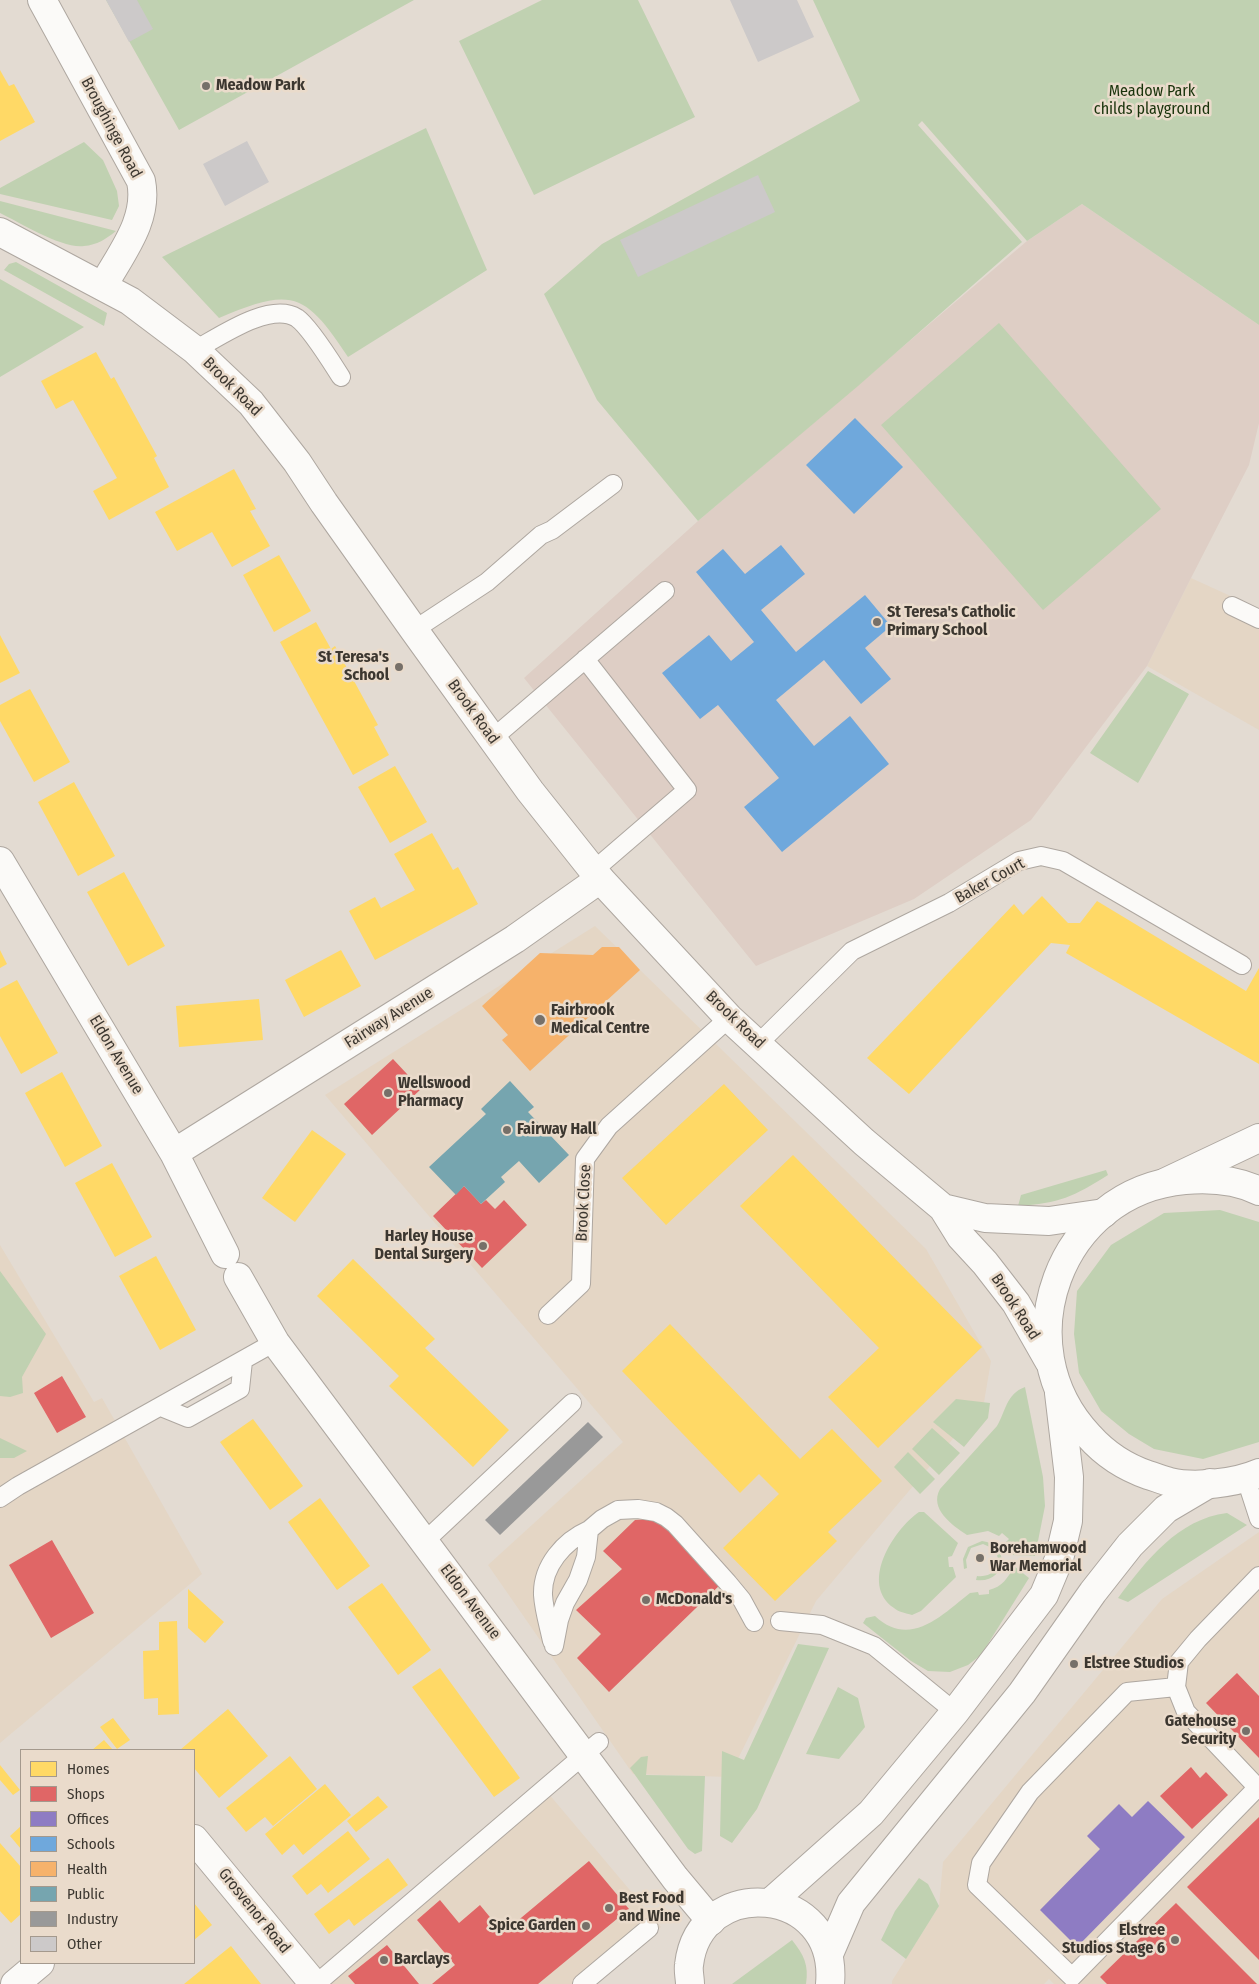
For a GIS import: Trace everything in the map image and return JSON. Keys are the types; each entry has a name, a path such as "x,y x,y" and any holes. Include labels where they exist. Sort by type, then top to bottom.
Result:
{"street":[{"name":"Broughinge Road","path":"42,0 141,181 144,196 140,218 103,286"},
{"name":"Brook Road","path":"0,232 130,302 195,350 251,403 297,462 324,503 492,739 542,806 597,874 729,1018 864,1142 943,1208 961,1237 985,1263 1016,1303 1049,1361"},
{"name":"Eldon Avenue","path":"0,861 174,1153 225,1254"},
{"name":"Fairway Avenue","path":"174,1153 515,939 597,874"},
{"path":"771,1902 871,1813 955,1712 1044,1595 1059,1559 1068,1521 1069,1477 1059,1393 1049,1361 1047,1327 1054,1286 1063,1263 1081,1235 1104,1213 1140,1190 1166,1182 1259,1138"},
{"path":"1166,1182 1208,1178 1250,1186 1259,1191"},
{"name":"Brook Road","path":"943,1208 984,1218 1049,1221 1104,1213"},
{"name":"Eldon Avenue","path":"238,1277 275,1342 424,1542 591,1748 675,1878 711,1921"},
{"path":"1059,1393 1076,1422 1101,1449 1133,1470 1171,1482 1210,1484 1252,1476"},
{"path":"829,1954 851,1903 1022,1693 1093,1592 1130,1545 1166,1509 1210,1484"},
{"name":"Grosvenor Road","path":"195,1840 315,1984"},
{"path":"669,1984 690,1975 693,1949 700,1934 711,1921 724,1911 739,1905 771,1902 791,1909 809,1921 823,1939 829,1954 830,1984"},
{"path":"15,1984 39,1964"}],"lane":[{"path":"195,350 249,321 274,312 297,318 317,341 341,377"},
{"path":"414,630 487,582 541,535 552,530 613,484"},
{"path":"492,739 665,591"},
{"path":"1232,606 1259,619"},
{"path":"586,659 687,790 597,874"},
{"name":"Baker Court","path":"758,1044 852,951 949,903 1019,860 1041,856 1063,861 1242,965"},
{"name":"Brook Close","path":"548,1315 581,1284 585,1159 609,1126 729,1018"},
{"path":"0,1498 18,1486 275,1342"},
{"path":"424,1542 572,1403"},
{"path":"1252,1476 1259,1518"},
{"path":"589,1530 586,1557 578,1580 565,1603 559,1620 554,1646 544,1609 543,1593 547,1574 559,1550 576,1535 589,1530 602,1519 618,1510 638,1509 656,1512 675,1524 742,1600 754,1622"},
{"path":"1176,1687 1127,1692 1030,1792 981,1863 977,1885 1076,1981 1258,1788 1186,1712 1176,1687 1179,1662 1244,1589 1259,1576"},
{"path":"780,1621 822,1625 874,1646 955,1712"},
{"path":"315,1984 591,1748"},
{"path":"582,1984 649,1928"}],"shaded area":[{"name":"St Teresa's Catholic Primary School","path":"1082,204 1259,325 1259,423 1249,465 1147,666 1031,820 914,899 756,966 524,678 698,521 1027,241"},
{"path":"1191,578 1259,609 1259,730 1147,666"},
{"path":"595,926 926,1249 991,1361 984,1402 816,1601 729,1777 633,1774 488,1565 623,1442 325,1095"},
{"path":"0,1245 94,1402 102,1398 202,1574 0,1743"},
{"name":"Elstree Studios","path":"1259,1532 1259,1984 1054,1984 1049,1979 1044,1984 892,1984 892,1981 939,1906 943,1862 1162,1599"},
{"path":"548,1793 661,1927 592,1984 320,1984"}],"green space":[{"name":"Meadow Park","path":"106,0 414,0 179,130"},
{"path":"542,0 638,0 695,117 534,195 459,41"},
{"name":"Meadow Park childs playground","path":"813,0 1259,0 1259,325 1082,204 1027,241 922,121 918,125 1022,242 858,386 698,521 597,400 544,294 602,244 860,101"},
{"path":"426,128 487,270 348,357 320,319 308,308 295,302 281,300 264,302 219,318 162,257"},
{"path":"84,142 103,160 117,191 119,206 112,220 0,194 0,188"},
{"path":"0,201 116,231 97,243 84,246 65,244 53,240 0,213"},
{"path":"16,262 107,313 104,326 4,270 9,264"},
{"path":"0,279 84,327 0,377"},
{"path":"999,323 1161,509 1043,610 881,425"},
{"path":"1148,671 1189,694 1138,783 1090,753"},
{"path":"1106,1170 1108,1175 1066,1198 1018,1206 1021,1195"},
{"path":"1220,1210 1259,1222 1259,1442 1203,1459 1154,1449 1129,1434 1101,1411 1079,1373 1074,1334 1077,1291 1111,1245 1164,1213"},
{"path":"0,1271 46,1334 22,1377 23,1393 10,1397 0,1396"},
{"path":"1025,1387 1043,1477 1045,1506 1035,1556 1012,1555 1006,1542 1009,1539 1002,1533 999,1536 988,1531 967,1535 944,1516 937,1503 940,1489 997,1426 1010,1398"},
{"path":"956,1399 990,1403 988,1418 964,1447 933,1422"},
{"path":"932,1428 960,1453 939,1475 912,1449"},
{"path":"0,1438 27,1451 14,1458 0,1458"},
{"path":"908,1452 935,1479 920,1494 894,1467"},
{"path":"919,1512 924,1512 958,1543 952,1556 948,1557 949,1567 953,1567 956,1577 921,1611 912,1615 896,1609 884,1598 879,1585 880,1572 890,1544 899,1531"},
{"path":"1227,1513 1247,1525 1128,1602 1118,1598 1152,1556 1178,1533 1209,1517"},
{"path":"982,1541 992,1544 998,1549 1001,1556 1001,1564 994,1576 986,1580 976,1580 977,1576 988,1575 996,1569 998,1560 994,1549 983,1544 971,1548 966,1560 967,1568 964,1569 963,1559 968,1547"},
{"path":"1014,1566 1029,1578 981,1655 968,1665 950,1672 928,1671 911,1661 863,1623 866,1618 875,1616 888,1625 901,1629 913,1629 925,1625 937,1619 970,1593 978,1592 979,1595 989,1594 989,1590 998,1587"},
{"path":"798,1644 829,1648 757,1809 732,1843 720,1836 722,1751 744,1760"},
{"path":"838,1687 858,1698 865,1727 839,1759 806,1754"},
{"path":"648,1756 646,1775 705,1776 702,1851 695,1854 688,1849 630,1768 641,1757"},
{"path":"919,1878 928,1884 939,1906 906,1959 881,1940 895,1911"},
{"path":"792,1940 805,1960 807,1971 806,1984 732,1984"}],"building: Homes":[{"path":"0,70 9,86 14,84 35,122 0,141"},
{"path":"96,352 111,379 114,377 157,456 154,458 169,487 109,520 93,491 117,478 73,400 56,409 41,381"},
{"path":"234,469 256,509 250,511 270,546 232,567 212,532 177,551 155,512"},
{"path":"279,555 311,611 274,632 243,575"},
{"path":"316,622 331,649 335,646 378,725 374,727 389,755 353,775 280,642"},
{"path":"0,635 20,673 0,683"},
{"path":"30,689 70,762 34,782 0,721 0,705"},
{"path":"395,766 427,822 390,843 358,787"},
{"path":"74,782 115,856 78,876 38,802"},
{"path":"432,833 453,870 458,867 478,904 375,960 349,911 375,897 381,908 415,890 394,854"},
{"path":"124,872 165,946 128,966 87,892"},
{"path":"1042,896 1068,923 1080,923 1097,901 1246,991 1259,968 1259,1064 1066,953 1070,945 1051,943 909,1094 867,1058 1014,904 1023,915"},
{"path":"0,950 7,964 0,968"},
{"path":"341,950 361,986 304,1017 285,980"},
{"path":"17,980 58,1053 21,1074 0,1036 0,989"},
{"path":"259,999 263,1040 179,1047 176,1006"},
{"path":"62,1072 102,1146 65,1167 25,1093"},
{"path":"724,1084 768,1130 666,1225 622,1178"},
{"path":"312,1130 346,1154 295,1222 262,1198"},
{"path":"793,1155 982,1347 878,1448 828,1397 879,1348 740,1206"},
{"path":"112,1163 152,1237 115,1257 75,1183"},
{"path":"156,1256 196,1330 160,1350 119,1276"},
{"path":"353,1259 435,1339 425,1348 509,1430 473,1467 389,1386 399,1376 317,1296"},
{"path":"670,1324 800,1459 832,1429 882,1481 828,1532 837,1541 775,1601 723,1548 779,1494 759,1474 740,1493 622,1371"},
{"path":"253,1419 303,1486 270,1510 220,1442"},
{"path":"320,1498 370,1566 337,1590 288,1522"},
{"path":"382,1583 431,1650 398,1675 348,1607"},
{"path":"188,1589 224,1622 205,1643 188,1628"},
{"path":"177,1621 179,1714 158,1715 158,1698 144,1699 143,1651 159,1650 159,1622"},
{"path":"440,1668 520,1778 494,1797 412,1687"},
{"path":"228,1709 268,1756 219,1798 195,1769 195,1749 181,1749"},
{"path":"113,1718 130,1740 117,1749 100,1727"},
{"path":"104,1740 112,1749 93,1749"},
{"path":"290,1756 317,1789 273,1826 265,1817 246,1832 226,1808"},
{"path":"0,1765 20,1790 13,1795 0,1780"},
{"path":"325,1784 351,1815 303,1855 294,1844 282,1855 265,1834"},
{"path":"378,1796 388,1807 356,1832 347,1821"},
{"path":"20,1827 20,1848 10,1836"},
{"path":"348,1831 370,1859 328,1893 321,1884 307,1895 292,1876"},
{"path":"0,1843 20,1866 20,1915 11,1923 0,1911"},
{"path":"388,1858 408,1885 354,1926 349,1919 329,1934 314,1914"},
{"path":"195,1904 212,1925 195,1939"},
{"path":"231,1946 261,1984 184,1984"}],"building: Shops":[{"path":"393,1059 421,1089 372,1135 344,1104"},
{"name":"Harley House Dental Surgery","path":"464,1186 481,1204 486,1200 495,1209 504,1200 527,1225 482,1268 433,1216"},
{"path":"62,1376 86,1417 57,1433 34,1393"},
{"path":"663,1518 724,1581 609,1692 577,1658 601,1634 576,1610 622,1569 603,1551 635,1520"},
{"path":"52,1540 94,1613 51,1638 9,1565"},
{"name":"Gatehouse Security","path":"1237,1673 1259,1696 1259,1758 1206,1703"},
{"path":"1191,1767 1200,1778 1206,1772 1228,1795 1192,1829 1160,1796"},
{"path":"1259,1817 1259,1960 1187,1887"},
{"path":"589,1861 629,1909 538,1984 432,1984 455,1965 417,1920 440,1900 459,1923 480,1905 503,1933"},
{"name":"Elstree Studios Stage 6","path":"1176,1903 1257,1984 1107,1984 1100,1977"},
{"name":"Barclays","path":"387,1945 419,1984 355,1984 348,1976"}],"building: Offices":[{"path":"1148,1801 1185,1837 1077,1947 1040,1910 1100,1849 1087,1836 1119,1804 1132,1817"}],"building: Schools":[{"path":"855,418 903,467 854,514 806,465"},
{"path":"781,545 805,574 761,610 796,652 865,595 891,626 865,648 891,679 861,704 824,660 776,700 814,746 850,716 889,764 782,852 744,807 779,778 718,705 700,719 662,673 709,635 731,661 754,642 696,572 723,549 745,574"}],"building: Health":[{"name":"Fairbrook Medical Centre","path":"602,947 619,947 640,970 530,1071 502,1040 508,1035 482,1006 540,953 593,955"}],"building: Public":[{"name":"Fairway Hall","path":"510,1081 534,1107 528,1112 569,1155 539,1183 519,1161 501,1177 505,1182 481,1204 464,1186 456,1195 429,1167 486,1114 481,1109"}],"building: Industry":[{"path":"588,1422 603,1437 500,1535 485,1520"}],"building: Other":[{"path":"106,0 137,0 153,29 129,42"},
{"path":"730,0 797,0 814,37 758,62"},
{"path":"247,141 269,182 225,206 203,164"},
{"path":"758,175 775,212 638,277 620,240"}],"place":[{"name":"Meadow Park","path":"206,86"},
{"name":"St Teresa's Catholic Primary School","path":"877,622"},
{"name":"St Teresa's School","path":"399,667"},
{"name":"Fairbrook Medical Centre","path":"540,1020"},
{"name":"Wellswood Pharmacy","path":"388,1093"},
{"name":"Fairway Hall","path":"507,1130"},
{"name":"Harley House Dental Surgery","path":"483,1246"},
{"name":"Borehamwood War Memorial","path":"980,1558"},
{"name":"McDonald's","path":"646,1600"},
{"name":"Elstree Studios","path":"1074,1664"},
{"name":"Gatehouse Security","path":"1246,1731"},
{"name":"Best Food and Wine","path":"609,1908"},
{"name":"Spice Garden","path":"586,1926"},
{"name":"Elstree Studios Stage 6","path":"1175,1940"},
{"name":"Barclays","path":"384,1960"}]}
